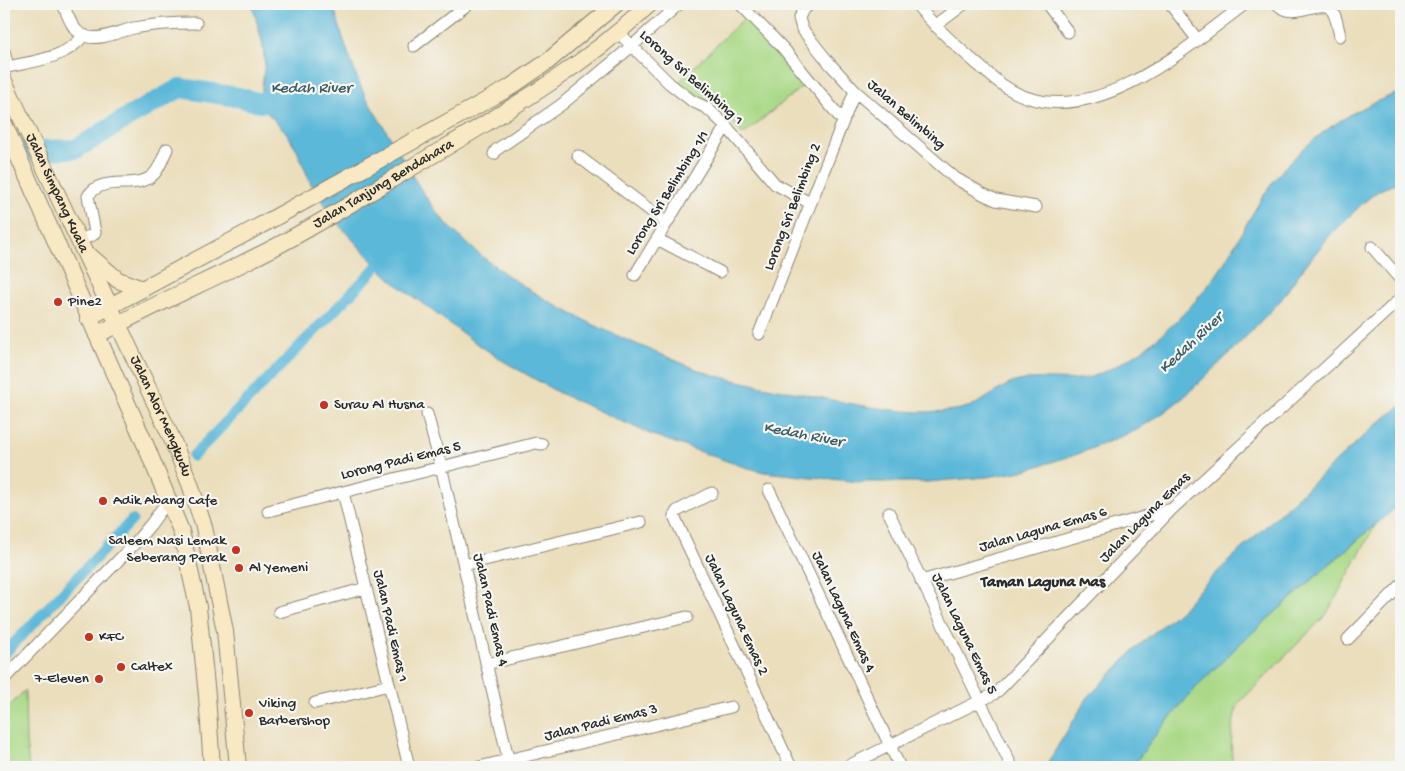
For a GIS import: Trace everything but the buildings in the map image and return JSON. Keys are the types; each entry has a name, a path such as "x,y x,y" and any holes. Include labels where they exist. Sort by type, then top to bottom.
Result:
{"main road":[{"name":"Jalan Tanjung Bendahara","path":"88,318 443,126 509,88 535,71 576,39 616,4"},
{"name":"Jalan Tanjung Bendahara","path":"97,335 277,246 479,127 558,79 619,33 650,4"},
{"name":"Jalan Simpang Kuala","path":"5,74 42,163 110,306"},
{"name":"Jalan Simpang Kuala","path":"6,130 88,318"},
{"path":"82,246 118,280 142,289"},
{"name":"Jalan Alor Mengkudu","path":"110,306 172,439 190,484 204,527 225,631 238,767"},
{"path":"130,349 136,331 151,307"},
{"name":"Jalan Alor Mengkudu","path":"88,318 177,517 186,548 198,607 212,767"}],"street":[{"path":"63,4 73,26 87,37 99,37 134,28 160,24 196,22"},
{"path":"494,154 496,150 561,105 680,4"},
{"path":"740,4 783,48 843,121"},
{"path":"916,4 935,26 962,51 1012,91 1030,99 1061,103 1080,101 1150,74 1245,4"},
{"path":"935,26 964,4"},
{"path":"1047,4 1068,32"},
{"path":"1170,4 1197,39"},
{"path":"1277,4 1289,11 1322,4 1330,7 1340,36"},
{"path":"414,46 460,6"},
{"name":"Jalan Belimbing","path":"803,6 799,18 802,29 830,64 855,91 955,178 996,200 1036,207"},
{"name":"Lorong Sri Belimbing 1","path":"619,33 669,83 692,101 707,108 726,126 775,184 810,203"},
{"path":"4,52 5,74 60,54 75,46 84,35"},
{"name":"Lorong Sri Belimbing 2","path":"759,334 855,91"},
{"name":"Lorong Sri Belimbing 1/1","path":"635,275 726,126"},
{"path":"82,246 95,232 88,196 91,191 103,185 150,178 155,174 167,150"},
{"path":"578,156 667,223"},
{"path":"657,239 720,272"},
{"path":"1372,247 1401,280"},
{"name":"Jalan Laguna Emas","path":"846,767 999,690 1172,509 1401,298"},
{"name":"Jalan Padi Emas 4","path":"427,414 441,466 509,764"},
{"name":"Lorong Padi Emas 5","path":"268,511 441,466 536,443 542,444"},
{"name":"Jalan Laguna Emas 4","path":"769,490 900,767"},
{"name":"Jalan Padi Emas 1","path":"343,492 408,767"},
{"name":"Jalan Laguna Emas 2","path":"712,493 677,511 674,516 791,767"},
{"path":"4,679 136,542 169,499"},
{"name":"Jalan Laguna Emas 6","path":"921,581 1172,509"},
{"name":"Jalan Laguna Emas 5","path":"889,513 1012,767"},
{"path":"464,565 642,522"},
{"path":"1348,639 1401,584"},
{"path":"279,612 366,588"},
{"path":"486,664 687,617"},
{"path":"315,703 389,685"},
{"name":"Jalan Padi Emas 3","path":"479,767 509,764 730,707"}],"green space":[{"path":"745,17 804,85 743,135 723,111 679,82"},
{"path":"1376,524 1326,615 1238,704 1232,736 1233,767 1132,767 1153,738 1197,686 1244,640"},
{"path":"25,690 26,741 29,767 4,767 4,712"}],"water":[{"name":"Kedah River","path":"252,4 333,4 362,89 422,191 452,229 497,268 522,285 603,329 710,374 731,380 876,408 916,412 955,410 974,405 1002,388 1018,381 1086,378 1130,358 1172,326 1206,289 1223,265 1268,189 1299,153 1325,131 1353,113 1401,92 1401,180 1378,191 1363,203 1331,234 1301,271 1281,300 1230,353 1184,397 1137,430 1078,454 1022,471 987,477 927,482 860,482 764,472 741,466 650,434 559,393 505,362 470,339 395,283 340,226 311,184 296,148 285,131 264,110 260,103 265,63 262,41"},
{"path":"1401,406 1401,503 1244,640 1197,686 1153,738 1132,767 1045,767 1088,697 1139,645 1182,609 1238,552 1357,442"}],"waterway":[{"path":"4,151 76,149 180,88 238,97 260,103 283,90"},
{"path":"193,456 371,273 385,256"},
{"path":"4,654 132,520"}],"place":[{"name":"Pine2","path":"58,302"},
{"name":"Surau Al Husna","path":"324,405"},
{"name":"Adik Abang Cafe","path":"103,501"},
{"name":"Saleem Nasi Lemak Seberang Perak","path":"236,550"},
{"name":"Al Yemeni","path":"239,568"},
{"name":"KFC","path":"89,637"},
{"name":"Caltex","path":"121,667"},
{"name":"7-Eleven","path":"99,679"},
{"name":"Viking Barbershop","path":"249,713"}],"district":[{"name":"Taman Laguna Mas","path":"1043,583"}]}
